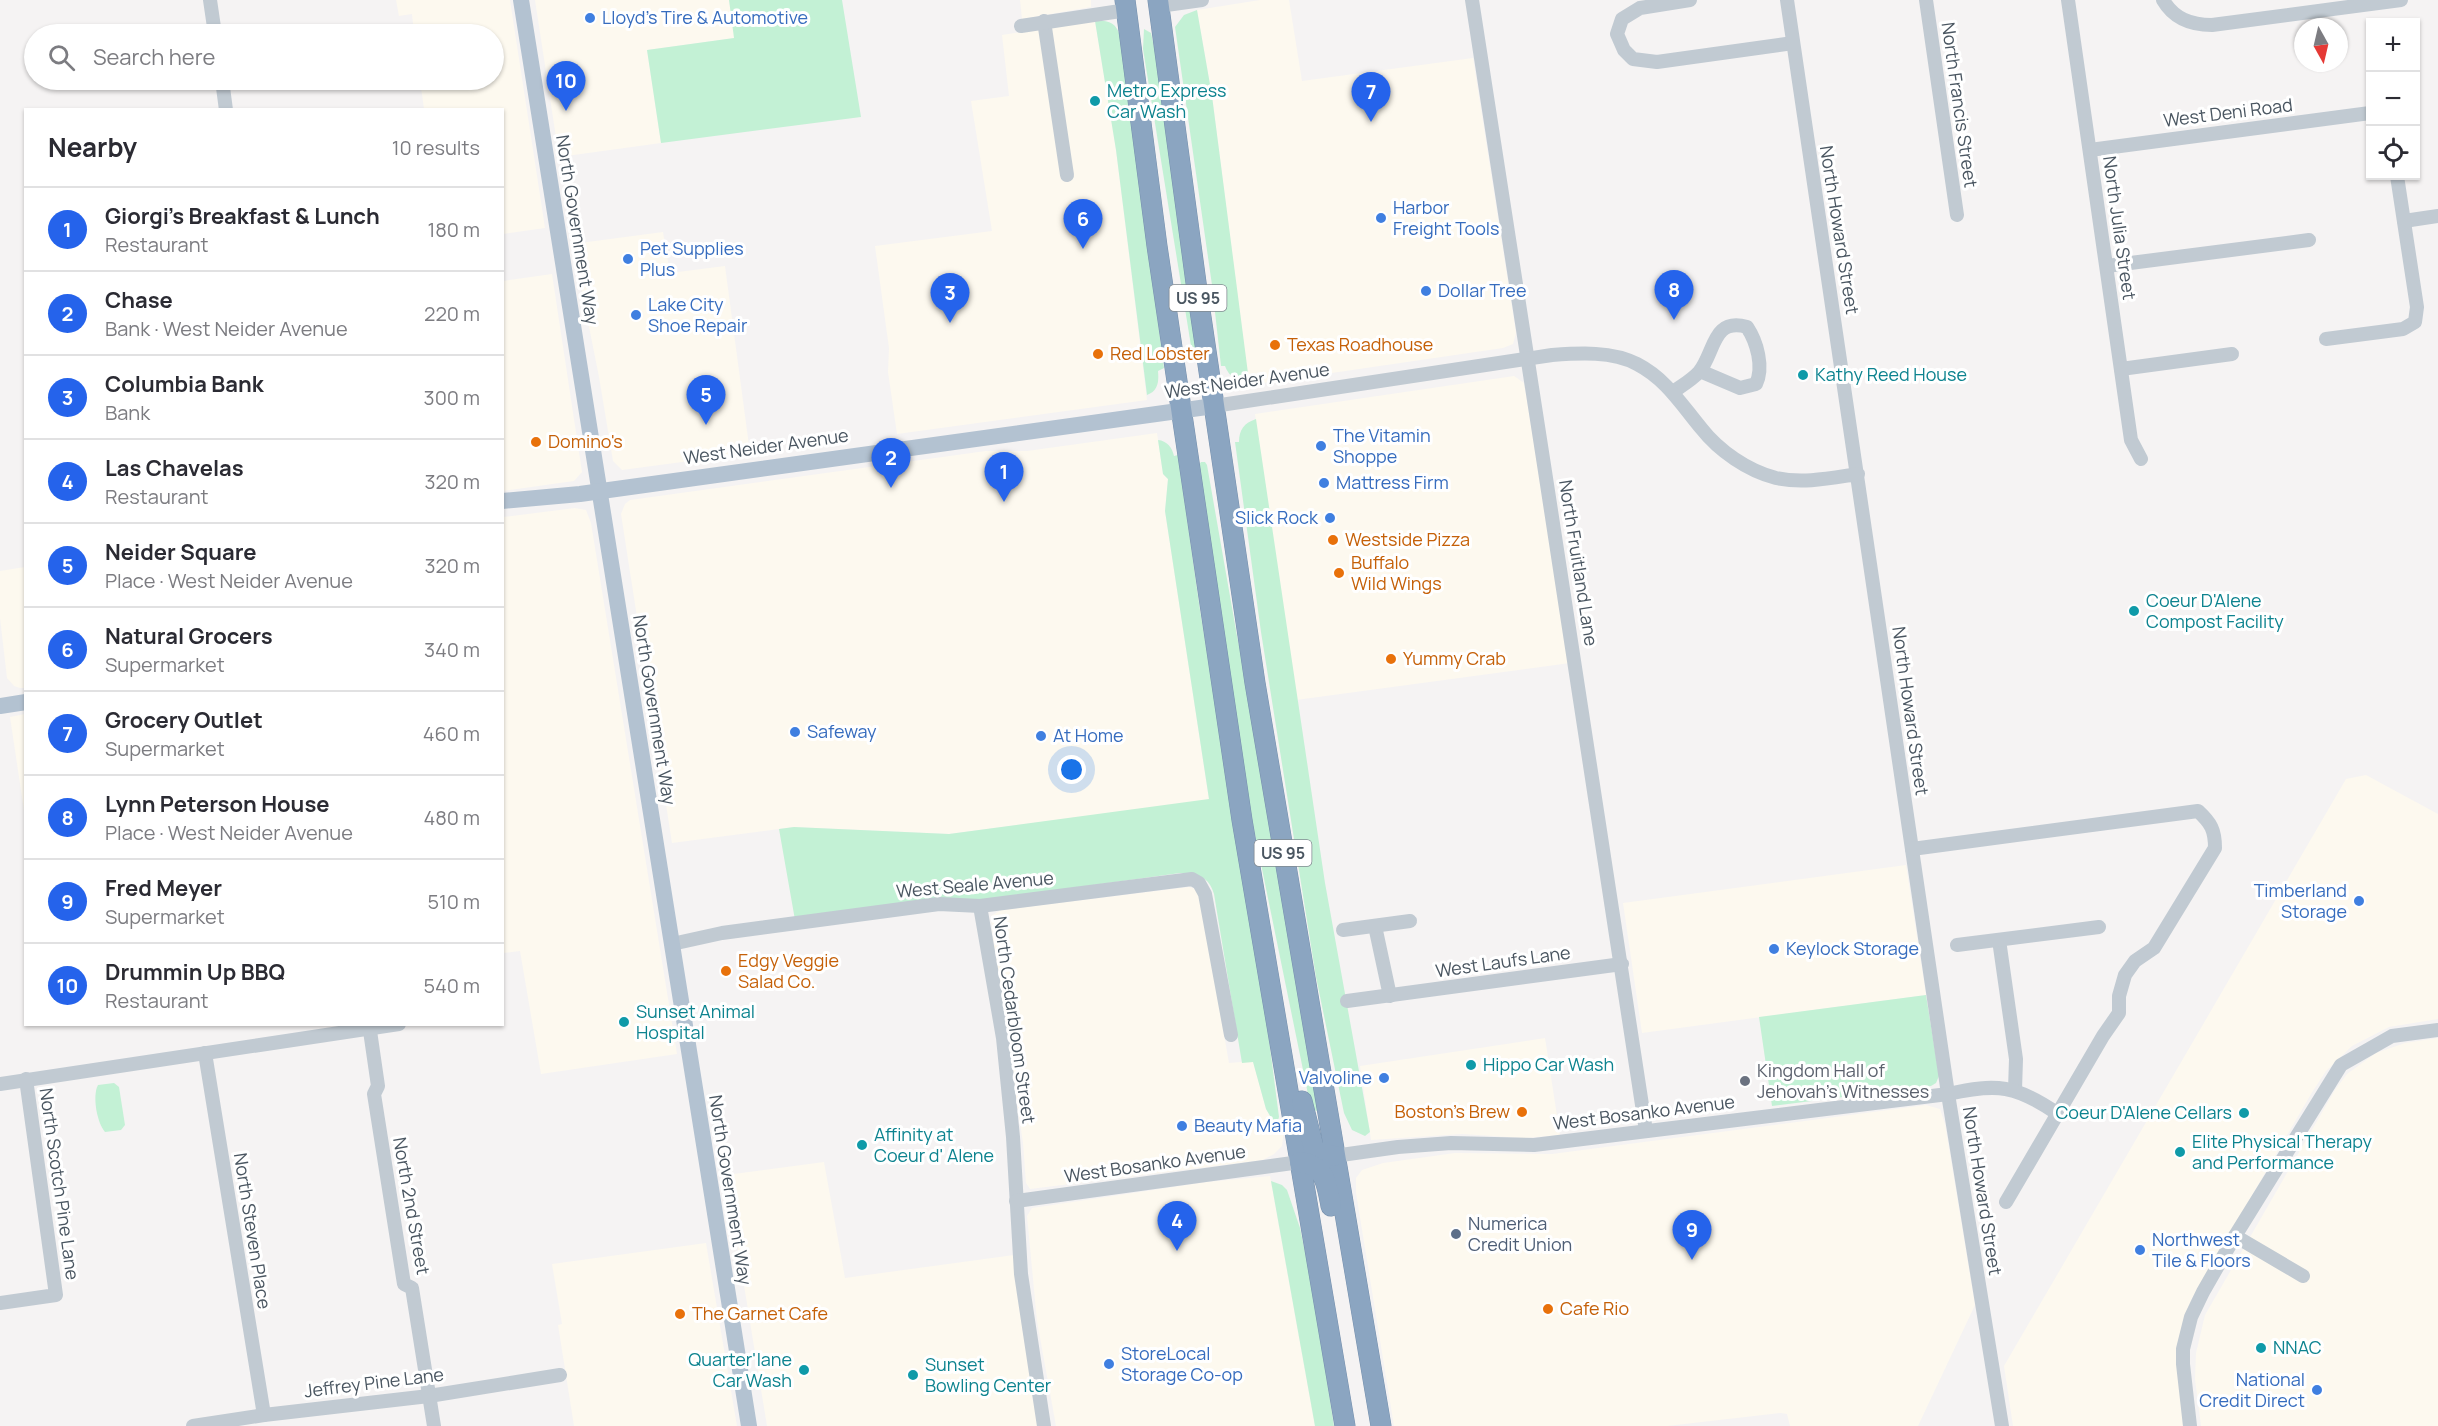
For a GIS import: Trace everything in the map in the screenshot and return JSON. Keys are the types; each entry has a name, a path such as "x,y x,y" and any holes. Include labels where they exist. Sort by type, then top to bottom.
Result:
{"highway":[{"path":"1142,3 1148,20 1156,28 1164,48"},
{"name":"US 95","path":"1142,3 1164,48 1214,405 1274,800 1381,1426"},
{"name":"US 95","path":"1142,3 1181,410 1242,820 1346,1426"},
{"path":"1281,1053 1293,1071 1314,1149 1324,1155 1334,1156"},
{"path":"1300,1162 1313,1164 1320,1170 1325,1181 1340,1242 1356,1280"}],"main road":[{"name":"North Government Way","path":"521,0 749,1426"},
{"name":"West Neider Avenue","path":"504,501 599,491 1214,405"},
{"path":"0,706 24,702"}],"street":[{"path":"210,0 214,24"},
{"path":"1021,26 1142,3 1202,0"},
{"name":"North Fruitland Lane","path":"1472,0 1526,359 1586,723 1646,1131"},
{"path":"1690,0 1640,8 1622,19 1617,34 1624,50 1633,59 1658,62 1793,43"},
{"name":"North Howard Street","path":"1786,0 1948,1094 2002,1426"},
{"name":"North Francis Street","path":"1926,0 1957,214"},
{"name":"North Julia Street","path":"2068,0 2131,440 2141,459"},
{"path":"2163,0 2177,16 2193,23 2212,25 2401,0"},
{"path":"1044,21 1067,175"},
{"path":"223,90 226,108"},
{"name":"West Deni Road","path":"2090,150 2366,114"},
{"path":"2326,339 2403,329 2415,322 2417,307 2398,180"},
{"path":"2404,221 2438,216"},
{"path":"2107,266 2308,240"},
{"path":"1673,392 1700,371 1722,329 1730,325 1747,327 1752,334 1759,361 1760,370 1756,384 1740,388 1700,371"},
{"name":"West Neider Avenue","path":"1214,405 1526,359 1576,354 1613,357 1636,363 1654,375 1673,392 1703,431 1723,450 1748,467 1776,478 1802,481 1858,474"},
{"path":"2121,369 2232,354"},
{"path":"1912,849 2198,811 2210,823 2215,834 2216,848 2154,948 2135,961 2125,975 2119,996 2119,1013 2103,1036 2006,1202"},
{"name":"West Seale Avenue","path":"672,944 722,933 939,904 980,906 1192,879 1198,883 1205,894 1231,1035"},
{"name":"North Cedarbloom Street","path":"980,906 1004,1046 1013,1137 1023,1294 1044,1426"},
{"path":"1343,930 1410,921"},
{"path":"1375,926 1390,996"},
{"path":"1957,945 2098,927"},
{"path":"1999,940 2016,1059 2015,1090"},
{"name":"West Laufs Lane","path":"1347,1001 1622,964"},
{"path":"0,1083 370,1027"},
{"name":"North 2nd Street","path":"370,1027 378,1086 374,1094 405,1284 412,1288 434,1426"},
{"path":"2190,1426 2183,1364 2188,1327 2203,1292 2235,1236 2341,1065 2392,1035 2438,1029"},
{"name":"North Steven Place","path":"205,1053 264,1415"},
{"name":"North Scotch Pine Lane","path":"0,1303 56,1294 26,1079"},
{"name":"West Bosanko Avenue","path":"1334,1156 1398,1147 1451,1143 1534,1144 1948,1094 1979,1087 2015,1090 2032,1096 2058,1114"},
{"name":"West Bosanko Avenue","path":"1016,1201 1300,1162"},
{"path":"2235,1236 2303,1276"},
{"name":"Jeffrey Pine Lane","path":"193,1426 264,1415 429,1396 560,1375"}],"shaded area":[{"path":"396,0 510,0 545,228 504,234 504,108 424,108 421,90 504,90 504,24 413,24 412,14 399,16"},
{"path":"535,0 729,0 735,38 647,50 661,143 559,157"},
{"path":"1020,0 1091,0 1091,7 1022,19"},
{"path":"1260,0 1289,0 1302,81 1473,58 1516,333 1513,344 1503,348 1249,385 1212,96 1197,10"},
{"path":"1095,21 1116,150 1147,400 897,434 888,372 889,348 875,246 992,231 971,101 1009,96 1002,35"},
{"path":"663,232 670,273 725,266 750,453 622,470 613,461 574,251 580,243"},
{"path":"552,274 582,472 574,481 504,491 504,281"},
{"path":"1514,376 1524,383 1570,663 1296,700 1255,414"},
{"path":"1157,433 1163,474 1168,479 1165,511 1209,800 949,834 794,827 672,843 621,514 625,504 630,500 986,451 1027,451"},
{"path":"575,508 586,510 591,523 677,1054 541,1074 520,951 504,953 504,517"},
{"path":"24,567 24,688 14,686 7,678 0,618 0,571"},
{"path":"24,714 24,810 10,717"},
{"path":"2366,775 2438,814 2438,1019 2389,1027 2352,1046 2326,1071 2311,1094 2191,1300 2177,1349 2184,1426 2013,1426 2004,1366 2346,779"},
{"name":"Keylock Storage","path":"1906,865 1926,995 1642,1033 1623,903"},
{"path":"1189,887 1195,889 1200,897 1229,1063 1253,1061 1266,1109 1276,1126 1281,1124 1284,1130 1282,1146 1263,1160 1030,1189 1026,1183 1023,1143 991,916 1001,910"},
{"path":"1545,1038 1560,1135 1524,1138 1462,1134 1371,1140 1360,1066"},
{"path":"2438,1038 2438,1426 2201,1426 2195,1379 2196,1353 2205,1315 2335,1090 2347,1074 2376,1053 2405,1043"},
{"path":"1926,1105 1940,1109 1945,1124 1975,1305 1918,1426 1790,1426 1787,1414 1781,1413 1667,1426 1394,1426 1356,1193 1356,1178 1362,1170 1383,1163 1455,1153 1552,1154"},
{"path":"824,1162 845,1278 1014,1255 1022,1326 1039,1426 767,1426 726,1175"},
{"path":"1270,1176 1315,1426 1056,1426 1037,1321 1027,1216 1032,1208 1207,1182"},
{"path":"706,1243 737,1426 574,1426 558,1325 562,1324 552,1264"}],"green space":[{"path":"729,0 842,0 861,117 661,143 647,50 734,38"},
{"path":"1197,10 1212,96 1249,381 1234,378 1225,366 1221,366 1212,285 1175,27 1184,15"},
{"path":"1095,21 1112,24 1118,30 1121,39 1164,368 1158,371 1156,389 1147,395 1116,150"},
{"path":"1144,29 1151,33 1165,96 1199,352 1197,355 1193,355 1192,352 1143,49"},
{"path":"1256,419 1325,883 1370,1132 1365,1136 1352,1130 1344,1113 1316,977 1261,632 1235,442 1239,442 1245,425"},
{"path":"1158,440 1169,445 1174,456 1178,455 1200,610 1262,986 1279,1117 1276,1126 1266,1109 1253,1062 1242,1063 1214,894 1209,883 1202,877 1180,873 992,899 934,899 795,920 779,829 794,827 949,834 1209,799 1165,511 1168,479 1163,474"},
{"path":"1201,462 1207,465 1237,636 1265,768 1320,1108 1317,1111 1311,1109 1251,815 1232,699 1199,465"},
{"path":"1926,995 1939,1076 1936,1083 1931,1086 1772,1106 1759,1017"},
{"path":"114,1083 119,1087 125,1125 121,1130 105,1132 96,1109 96,1090 98,1085"},
{"path":"1271,1181 1282,1185 1287,1190 1300,1228 1313,1290 1334,1426 1315,1426"}],"place":[{"name":"Lloyd's Tire & Automotive","path":"590,18"},
{"name":"Metro Express Car Wash","path":"1095,101"},
{"name":"Drummin Up BBQ","path":"566,111"},
{"name":"Grocery Outlet","path":"1371,122"},
{"name":"Harbor Freight Tools","path":"1381,218"},
{"name":"Natural Grocers","path":"1083,249"},
{"name":"Pet Supplies Plus","path":"628,259"},
{"name":"Dollar Tree","path":"1426,291"},
{"name":"Lake City Shoe Repair","path":"636,315"},
{"name":"Lynn Peterson House","path":"1674,320"},
{"name":"Columbia Bank","path":"950,323"},
{"name":"Texas Roadhouse","path":"1275,345"},
{"name":"Red Lobster","path":"1098,354"},
{"name":"Kathy Reed House","path":"1803,375"},
{"name":"Neider Square","path":"706,425"},
{"name":"Domino's","path":"536,442"},
{"name":"The Vitamin Shoppe","path":"1321,446"},
{"name":"Mattress Firm","path":"1324,483"},
{"name":"Chase","path":"891,488"},
{"name":"Giorgi's Breakfast & Lunch","path":"1004,502"},
{"name":"Slick Rock","path":"1330,518"},
{"name":"Westside Pizza","path":"1333,540"},
{"name":"Buffalo Wild Wings","path":"1339,573"},
{"name":"Coeur D'Alene Compost Facility","path":"2134,611"},
{"name":"Yummy Crab","path":"1391,659"},
{"name":"Safeway","path":"795,732"},
{"name":"At Home","path":"1041,736"},
{"name":"Timberland Storage","path":"2359,901"},
{"name":"Keylock Storage","path":"1774,949"},
{"name":"Edgy Veggie Salad Co.","path":"726,971"},
{"name":"Sunset Animal Hospital","path":"624,1022"},
{"name":"Hippo Car Wash","path":"1471,1065"},
{"name":"Valvoline","path":"1384,1078"},
{"name":"Kingdom Hall of Jehovah's Witnesses","path":"1745,1081"},
{"name":"Boston's Brew","path":"1522,1112"},
{"name":"Coeur D'Alene Cellars","path":"2244,1113"},
{"name":"Beauty Mafia","path":"1182,1126"},
{"name":"Affinity at Coeur d' Alene","path":"862,1145"},
{"name":"Elite Physical Therapy and Performance","path":"2180,1152"},
{"name":"Numerica Credit Union","path":"1456,1234"},
{"name":"Northwest Tile & Floors","path":"2140,1250"},
{"name":"Las Chavelas","path":"1177,1251"},
{"name":"Fred Meyer","path":"1692,1260"},
{"name":"Cafe Rio","path":"1548,1309"},
{"name":"The Garnet Cafe","path":"680,1314"},
{"name":"NNAC","path":"2261,1348"},
{"name":"StoreLocal Storage Co-op","path":"1109,1364"},
{"name":"Quarter'lane Car Wash","path":"804,1370"},
{"name":"Sunset Bowling Center","path":"913,1375"},
{"name":"National Credit Direct","path":"2317,1390"}]}
